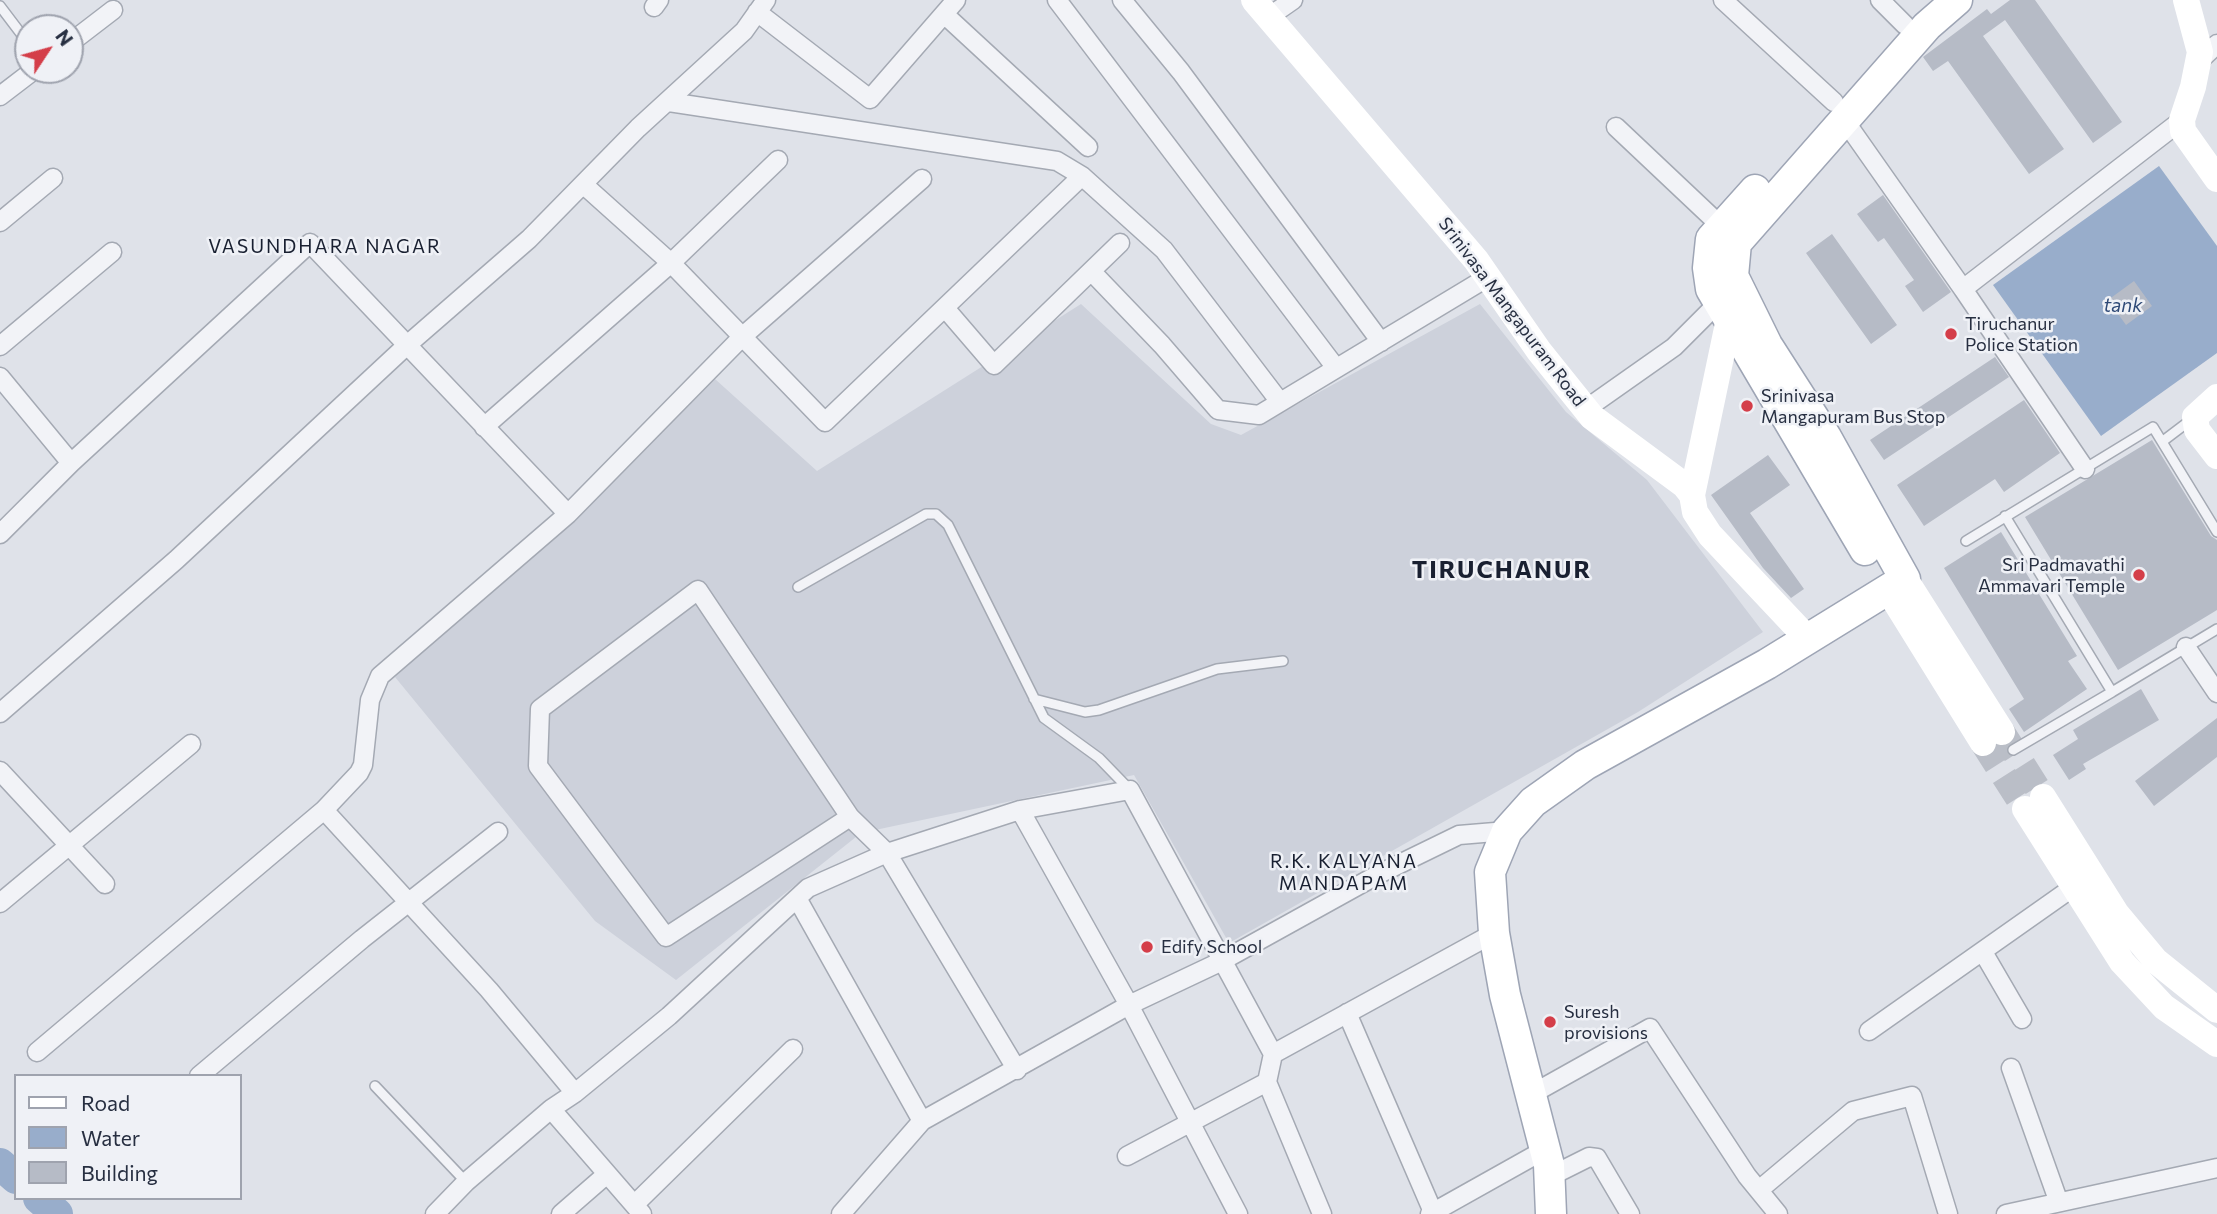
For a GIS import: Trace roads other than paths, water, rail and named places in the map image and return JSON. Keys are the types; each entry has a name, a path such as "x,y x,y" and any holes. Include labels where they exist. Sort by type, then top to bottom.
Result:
{"main road":[{"path":"1901,581 1826,437 1767,345 1733,276 1736,243 1927,0"},
{"path":"1901,581 1724,311 1712,289 1708,268 1711,239 1722,227 1927,26 1957,0"},
{"path":"1551,1214 1548,1162 1505,995 1494,933 1490,872 1507,831 1533,802 1585,765 1808,639 1901,581"}],"street":[{"path":"0,713 176,560 406,346 529,239 638,128 744,31 762,6 870,99 957,0"},
{"path":"1056,0 1336,369"},
{"path":"1122,0 1181,72 1381,342"},
{"path":"1262,8 1293,0"},
{"path":"1723,0 1840,112 2085,469"},
{"path":"1880,0 1905,25"},
{"path":"2186,0 2200,52 2182,120 2183,131 2217,179"},
{"name":"Srinivasa Mangapuram Road","path":"1262,8 1488,277 1539,351 1592,417 1684,485 1692,495 1695,512 1710,535 1808,639"},
{"path":"84,32 113,9"},
{"path":"944,14 1088,147"},
{"path":"2198,62 2217,44"},
{"path":"0,96 16,84"},
{"path":"669,102 1057,161 1082,176 1164,250 1280,402"},
{"path":"1963,289 2182,120"},
{"path":"1616,127 1722,227"},
{"path":"484,428 671,263 778,160"},
{"path":"584,185 671,263 825,422 1082,176"},
{"path":"0,222 53,178"},
{"path":"37,1052 324,810 359,773 363,765 370,700 380,676 568,514 743,336 922,179"},
{"path":"0,534 71,463 310,243 568,514"},
{"path":"945,308 994,365 1121,243"},
{"path":"0,346 112,252"},
{"path":"1091,271 1162,345 1218,410 1259,415 1488,277"},
{"path":"1586,409 1724,311"},
{"path":"1692,495 1724,311"},
{"path":"0,377 71,463"},
{"path":"2217,397 2195,417 2197,430 2217,456"},
{"path":"1901,581 1999,742"},
{"path":"850,817 666,937 538,766 540,709 698,590 850,817 887,853 1017,1070"},
{"path":"2186,648 2217,693"},
{"path":"0,903 191,744"},
{"path":"0,771 105,884"},
{"path":"435,1214 466,1182 551,1109 575,1093 669,1016 808,888 887,853 1020,810 1130,790 1220,961 1273,1054 1267,1082 1322,1214"},
{"path":"2217,1010 2156,961 2116,913 2034,803 2072,888 2122,962 2164,1007 2217,1044"},
{"path":"324,810 489,990 575,1093"},
{"path":"1020,810 1129,1005 1238,1214"},
{"path":"841,1214 922,1121 1129,1005 1220,961 1379,874 1459,835 1507,831"},
{"path":"201,1074 254,1027 498,832"},
{"path":"1869,1031 2072,888"},
{"path":"798,900 922,1121"},
{"path":"1273,1054 1494,933"},
{"path":"1983,952 2022,1019"},
{"path":"1348,1013 1432,1213 1548,1162 1589,1157 1597,1158 1630,1214"},
{"path":"1532,1094 1650,1028 1778,1214"},
{"path":"551,1109 638,1210 793,1049"},
{"path":"2011,1068 2058,1200"},
{"path":"1127,1156 1267,1082"},
{"path":"1759,1190 1853,1111 1912,1096 1948,1214"},
{"path":"2006,1214 2033,1210 2058,1200 2217,1168"},
{"path":"561,1214 607,1174"}],"lane":[{"path":"0,6 14,24"},
{"path":"2163,441 2195,417"},
{"path":"1966,541 2153,427 2217,532"},
{"path":"798,587 926,514 936,514 948,525 1034,699 1054,728 1099,758 1130,790"},
{"path":"2006,516 2112,692"},
{"path":"1999,742 2112,692 2217,629"},
{"path":"1034,699 1085,712 1099,710 1217,669 1283,661"},
{"path":"375,1086 466,1182"}],"water":[{"name":"tank","path":"2159,166 2217,246 2217,353 2101,436 1993,285"}],"waterway":[{"path":"0,1164 14,1176"},
{"path":"41,1200 57,1214"}],"tunnel":[{"path":"2002,732 2043,797"},
{"path":"1983,743 2025,809"}],"place":[{"name":"Tiruchanur Police Station","path":"1951,334"},
{"name":"Srinivasa Mangapuram Bus Stop","path":"1747,406"},
{"name":"Sri Padmavathi Ammavari Temple","path":"2139,575"},
{"name":"Edify School","path":"1147,947"},
{"name":"Suresh provisions","path":"1550,1022"}],"district":[{"name":"VASUNDHARA NAGAR","path":"325,247"},
{"name":"TIRUCHANUR","path":"1502,570"},
{"name":"R.K. KALYANA MANDAPAM","path":"1344,873"}]}
